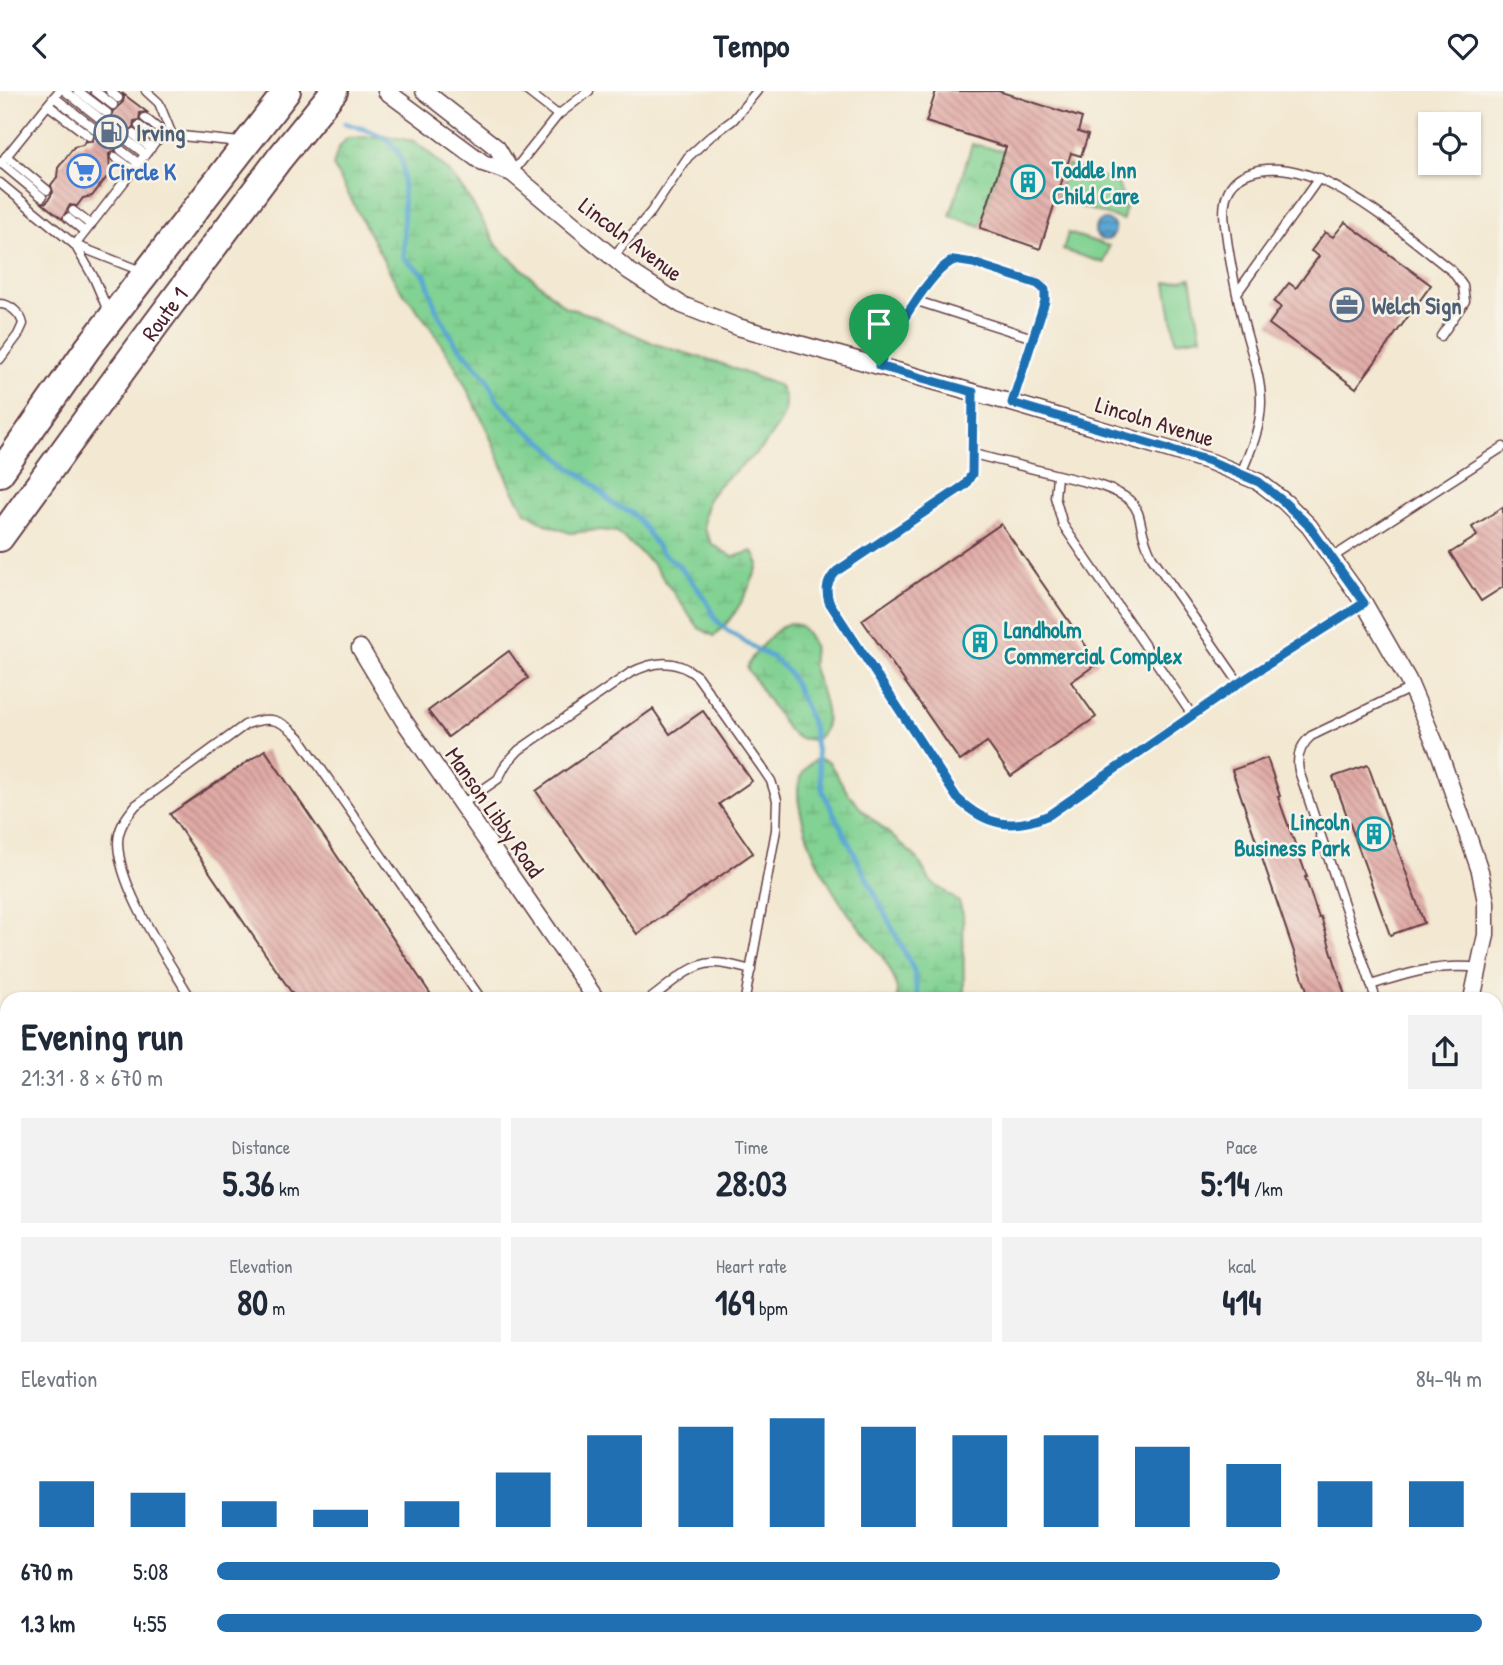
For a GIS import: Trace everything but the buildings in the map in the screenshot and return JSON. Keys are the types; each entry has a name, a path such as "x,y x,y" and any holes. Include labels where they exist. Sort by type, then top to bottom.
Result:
{"main road":[{"name":"Route 1","path":"0,473 111,318 247,143 270,103 287,91"},
{"name":"Route 1","path":"0,538 279,159 334,91"}],"street":[{"name":"Lincoln Avenue","path":"386,91 483,163 512,173"},
{"name":"Lincoln Avenue","path":"424,91 497,148 512,173 612,258 663,295 716,319 1210,461 1259,482 1291,508 1333,557 1364,603 1412,688 1440,755 1480,871 1486,935 1474,992"},
{"name":"Manson Libby Road","path":"360,648 404,721 591,992"}],"lane":[{"path":"65,91 104,116 78,91"},
{"path":"95,91 116,101 110,91"},
{"path":"146,91 159,103 169,135"},
{"path":"527,91 558,115"},
{"path":"574,102 582,91"},
{"path":"512,173 558,115 589,91"},
{"path":"612,258 651,212 688,157 710,136 733,120 757,91"},
{"path":"45,193 2,161 57,94 92,133 48,105"},
{"path":"157,140 142,122 169,135 247,143"},
{"path":"75,245 157,140 169,135"},
{"path":"130,137 148,151"},
{"path":"118,153 136,167"},
{"path":"1241,473 1256,436 1261,402 1258,376 1237,293 1225,224 1225,197 1229,188 1244,175 1271,169 1300,172 1319,178 1349,194 1457,277 1463,286 1465,300 1441,336"},
{"path":"1237,293 1319,178"},
{"path":"0,183 75,245 147,273"},
{"path":"70,214 88,229"},
{"path":"75,245 94,278 111,318"},
{"path":"879,366 891,340 938,272 947,263 961,260 973,263 1043,287 1045,301 1012,403"},
{"path":"917,301 1033,338"},
{"path":"0,304 6,304 19,315 23,324 0,359"},
{"path":"973,392 972,474 965,485 837,571 827,587 829,602 957,798 968,808 997,823 1014,826 1034,822 1049,815 1239,683 1364,603"},
{"path":"1333,557 1503,447"},
{"path":"973,454 1098,485 1117,491 1129,499 1139,512 1146,545 1152,557 1239,683"},
{"path":"1057,476 1055,497 1063,525 1192,715"},
{"path":"462,804 498,779 506,764 519,750 630,673 658,662 689,670 697,676 763,769 777,800 774,849 746,992"},
{"path":"1374,992 1299,771 1298,757 1305,741 1311,736 1412,688"},
{"path":"187,992 125,877 118,842 121,827 125,817 136,805 245,725 257,720 285,723 299,737 476,992"},
{"path":"660,992 695,968 709,963 751,969"},
{"path":"1371,985 1438,967 1456,965 1480,968"}],"green space":[{"path":"385,136 414,141 449,172 467,195 498,247 565,307 594,316 655,344 719,363 780,386 785,399 784,415 779,424 763,447 719,485 708,499 704,529 712,544 733,557 753,551 759,564 735,612 714,636 699,628 652,563 617,532 601,530 570,533 546,524 526,512 512,489 486,427 456,367 429,325 396,283 333,166 338,149 347,138"},
{"path":"972,144 1005,151 981,226 950,216"},
{"path":"1067,165 1117,182 1126,204 1123,220 1057,199"},
{"path":"1068,233 1109,246 1104,263 1063,250"},
{"path":"1191,278 1201,337 1176,341 1166,283"},
{"path":"790,623 801,626 813,645 812,662 823,695 826,715 826,725 815,740 798,738 788,730 747,668 753,656 766,642 779,629"},
{"path":"818,758 829,762 862,810 917,858 930,881 959,902 963,914 964,992 896,992 892,974 834,891 821,869 807,835 798,787 803,773"}],"water":[{"path":"1101,220 1109,220 1115,230 1109,240 1101,240 1095,234 1095,226"}],"waterway":[{"path":"345,123 388,140 399,154 403,165 404,258 425,275 436,309 454,341 487,378 497,400 570,468 585,477 614,505 637,518 662,553 676,563 692,581 716,620 727,630 772,657 789,673 813,728 823,792 914,971 917,992"}],"place":[{"name":"Irving","path":"111,132"},
{"name":"Circle K","path":"84,171"},
{"name":"Toddle Inn Child Care","path":"1028,182"},
{"name":"Welch Sign","path":"1347,305"},
{"name":"Landholm Commercial Complex","path":"980,642"},
{"name":"Lincoln Business Park","path":"1374,834"}],"route":[{"path":"961,260 1038,284 1045,290 1045,301 1012,403 1210,461 1259,482 1309,526 1364,603 1239,683 1049,815 1034,822 1014,826 982,817 957,798 827,595 828,582 837,571 965,485 972,474 973,392 879,366 891,340 947,263 961,260"}]}
